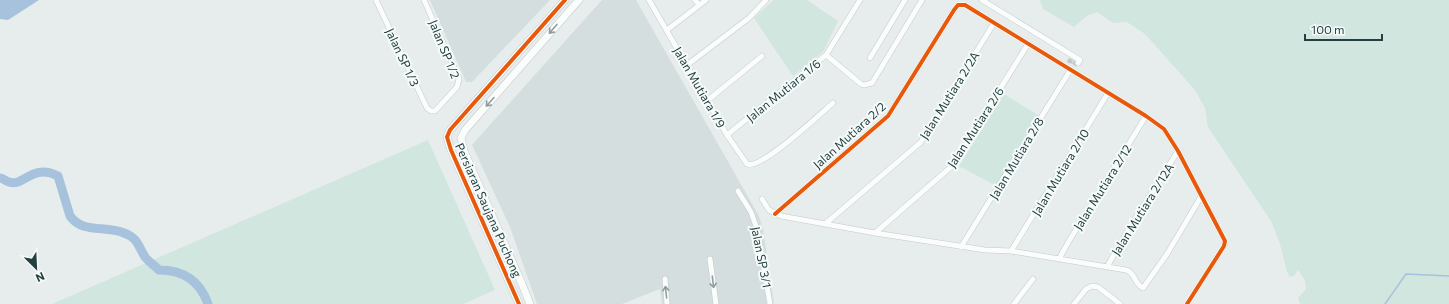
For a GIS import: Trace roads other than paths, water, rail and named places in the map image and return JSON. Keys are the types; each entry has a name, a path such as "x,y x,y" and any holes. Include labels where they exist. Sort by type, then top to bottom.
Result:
{"street":[{"name":"Jalan SP 1/3","path":"376,0 427,108 431,111"},
{"name":"Jalan SP 1/2","path":"424,0 459,79 457,87 438,109 431,111"},
{"name":"Persiaran Saujana Puchong","path":"518,302 451,150 447,137 450,130 565,0"},
{"name":"Persiaran Saujana Puchong","path":"530,304 464,151 461,138 465,130 579,0"},
{"name":"Jalan Mutiara 1/9","path":"648,0 708,100 727,135 745,162 750,165 758,163 781,147 833,102"},
{"path":"695,0 698,5"},
{"path":"667,30 706,0"},
{"name":"Jalan Mutiara 1/6","path":"727,135 826,55 860,0"},
{"path":"870,58 906,0"},
{"path":"826,55 861,84 864,85 872,83 922,0"},
{"path":"982,0 1072,63 1108,93 1146,116 1164,129 1178,151 1223,237 1224,246 1187,304"},
{"path":"687,65 749,18 763,1"},
{"name":"Jalan Mutiara 2/2","path":"775,214 888,116 958,5 965,5 994,23"},
{"path":"994,23 1028,44 1072,63"},
{"name":"Jalan Mutiara 2/2A","path":"825,224 921,142 994,23"},
{"name":"Jalan Mutiara 2/6","path":"875,233 952,166 1028,44"},
{"path":"708,100 762,56"},
{"name":"Jalan Mutiara 2/8","path":"961,246 1072,63"},
{"name":"Jalan Mutiara 2/10","path":"1011,252 1108,93"},
{"name":"Jalan Mutiara 2/12","path":"1059,259 1068,241 1146,116"},
{"name":"Jalan Mutiara 2/12A","path":"1107,266 1178,151"},
{"name":"Jalan SP 3/1","path":"738,191 751,212 757,229 770,304"},
{"path":"762,199 769,210 775,214 825,224 875,233 1129,270 1141,288 1146,287 1202,195"},
{"path":"710,259 716,304"},
{"path":"665,279 667,304"},
{"path":"1014,304 1034,279"},
{"path":"510,281 522,284 518,302"},
{"path":"1074,304 1086,289 1092,286 1098,287 1120,304"}],"water":[{"path":"0,0 39,0 8,20 0,19"}],"waterway":[{"path":"0,178 15,183 41,172 58,176 70,216 75,222 88,227 117,231 129,235 135,240 145,257 159,270 176,272 190,278 196,283 205,296 208,304"},
{"path":"1385,304 1406,274 1449,276"}],"tunnel":[{"path":"1069,63 1071,59"}]}
